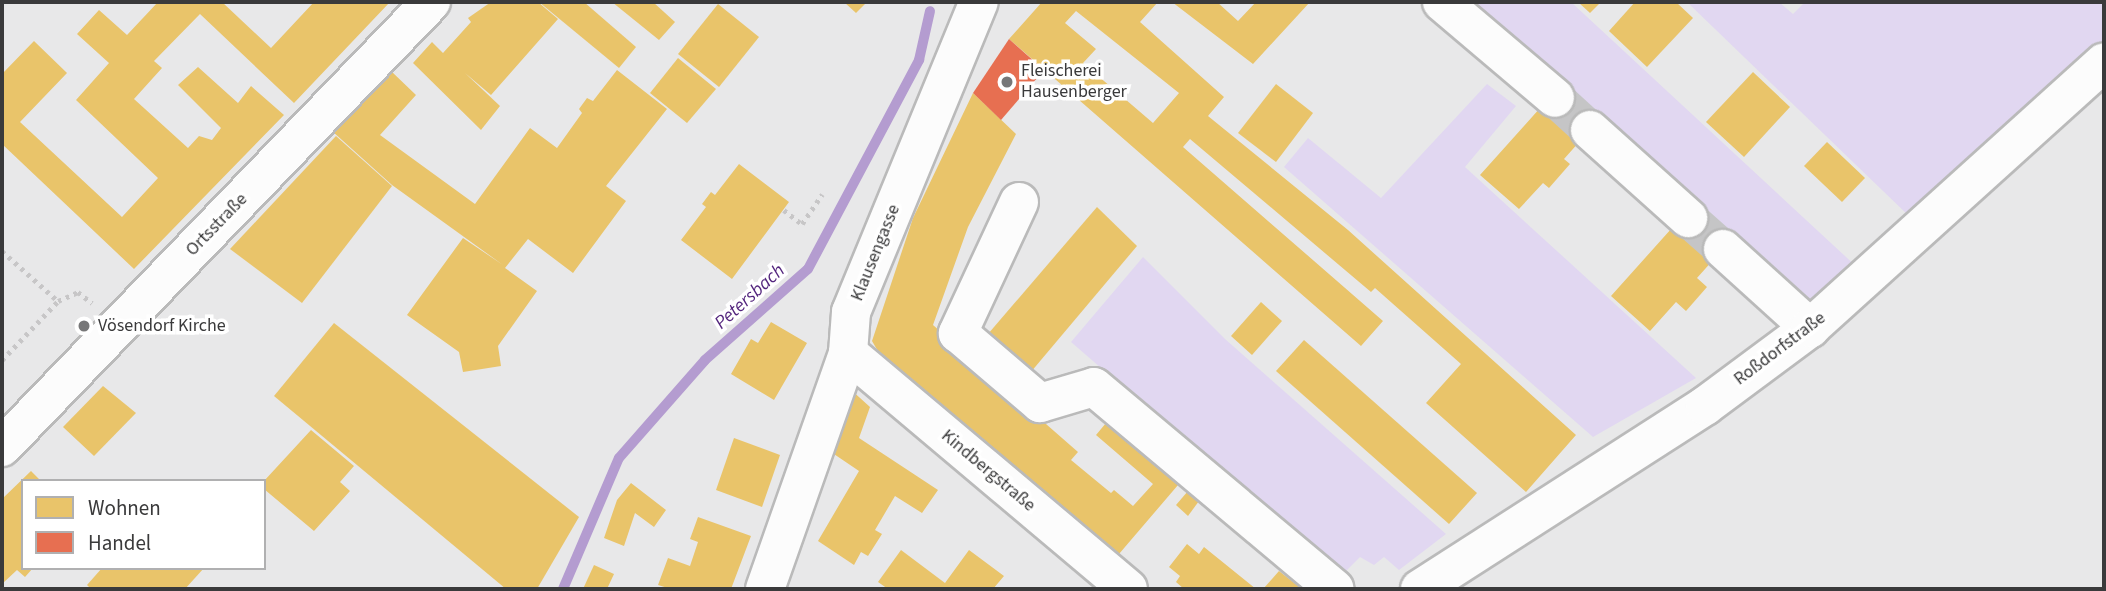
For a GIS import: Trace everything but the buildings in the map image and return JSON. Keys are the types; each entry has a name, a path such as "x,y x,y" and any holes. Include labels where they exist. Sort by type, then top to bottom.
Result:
{"street":[{"name":"Ortsstraße","path":"2,447 431,2"},
{"name":"Klausengasse","path":"765,589 848,353 851,312 979,2"},
{"path":"1442,2 1555,98"},
{"name":"Roßdorfstraße","path":"1420,589 1705,406 1810,328 2104,62"},
{"path":"1590,130 1688,218"},
{"path":"1019,202 958,333 1040,403 1094,387 1335,589"},
{"path":"1723,249 1810,328"},
{"name":"Kindbergstraße","path":"848,353 1128,589"}],"path":[{"path":"784,210 802,224 821,194"},
{"path":"2,251 58,301 2,360"}],"shaded area":[{"path":"1467,2 1571,2 1859,269 1813,308"},
{"path":"1687,2 1779,2 1793,14 1805,2 2104,2 2104,45 1910,217"},
{"path":"1487,84 1516,106 1465,167 1696,378 1593,437 1284,167 1308,138 1381,198"},
{"path":"1143,257 1225,339 1446,534 1399,570 1384,557 1374,565 1360,557 1341,576 1071,342"}],"waterway":[{"name":"Petersbach","path":"563,589 619,458 705,360 808,269 919,60 930,11"}],"tunnel":[{"path":"1555,98 1590,130"},
{"path":"1688,218 1723,249"}],"place":[{"name":"Fleischerei Hausenberger","path":"1007,82"},
{"name":"Vösendorf Kirche","path":"84,326"}]}
